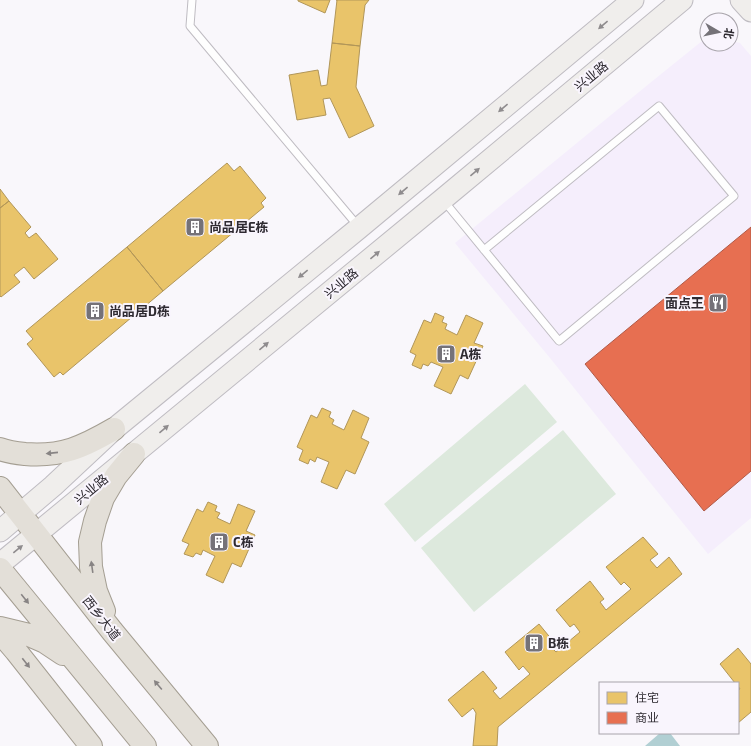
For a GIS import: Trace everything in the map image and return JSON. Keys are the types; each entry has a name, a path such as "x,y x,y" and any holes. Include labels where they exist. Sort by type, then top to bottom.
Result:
{"main road":[{"name":"兴业路","path":"0,531 53,486 114,429 633,0"},
{"name":"兴业路","path":"0,564 682,0"},
{"path":"742,0 751,11"},
{"path":"0,449 15,453 34,455 56,453 72,450 92,442 114,429"},
{"path":"112,631 96,591 91,567 90,542 103,498 116,476 134,454"},
{"name":"西乡大道","path":"0,488 112,631 207,746"},
{"path":"0,569 145,746"},
{"path":"0,628 29,635 45,642 64,654 85,672"},
{"path":"0,635 4,637 16,651 91,746"},
{"path":"114,709 131,746"},
{"path":"183,716 217,746"}],"lane":[{"path":"192,0 190,26 359,228"},
{"path":"443,199 484,250 559,341 734,196 659,106 484,250"}],"shaded area":[{"path":"699,43 699,52 739,52 740,43 751,56 751,518 708,554 455,243"},
{"path":"525,384 557,422 415,542 384,504"},
{"path":"563,430 616,494 474,612 421,548"}],"water":[{"path":"659,734 671,734 680,746 645,746"}],"building: 住宅":[{"path":"298,0 330,0 325,13"},
{"path":"337,0 369,0 365,5 360,46 332,43"},
{"path":"332,43 360,46 356,87 374,126 349,138 330,98 323,99 326,115 297,120 289,75 318,70 321,86 327,85"},
{"name":"尚品居E栋","path":"227,163 234,171 240,166 266,198 261,203 264,207 163,291 127,247"},
{"path":"0,189 9,201 0,208"},
{"path":"9,201 31,227 25,233 29,238 36,233 58,259 34,279 24,267 14,275 20,282 1,297 0,208"},
{"name":"尚品居D栋","path":"127,247 163,291 63,375 60,372 54,377 27,344 33,339 26,331"},
{"name":"A栋","path":"435,313 444,317 442,322 447,324 445,329 457,335 466,315 483,323 474,343 483,346 468,379 460,375 451,394 434,386 443,367 431,362 428,366 423,364 421,369 412,365 416,355 410,352 424,320 431,323"},
{"path":"322,408 331,412 329,417 334,420 332,424 344,430 353,410 369,418 361,438 369,442 355,474 346,470 337,489 321,482 329,462 317,457 315,462 310,459 308,464 299,460 303,450 297,447 311,415 317,418"},
{"name":"C栋","path":"208,502 217,506 215,511 220,513 217,518 230,524 238,504 255,511 246,531 255,535 241,567 232,563 223,583 206,575 215,556 203,550 201,555 196,553 193,557 184,554 189,544 182,541 197,509 203,512"},
{"name":"B栋","path":"643,537 658,554 650,560 657,568 669,557 682,574 498,727 497,746 473,746 476,713 473,708 462,717 448,700 483,671 497,688 493,691 500,699 530,674 523,666 519,670 505,652 539,624 553,641 549,645 556,652 580,632 574,624 570,627 556,610 590,581 604,599 600,602 606,610 631,589 624,582 621,585 606,567"},
{"path":"738,648 751,664 751,712 739,722 739,682 734,682 720,664"}],"building: 商业":[{"path":"751,227 751,471 704,511 585,364"}],"place":[{"name":"尚品居E栋","path":"195,227"},
{"name":"面点王","path":"718,303"},
{"name":"尚品居D栋","path":"95,311"},
{"name":"A栋","path":"446,354"},
{"name":"C栋","path":"219,542"},
{"name":"B栋","path":"534,643"}]}
